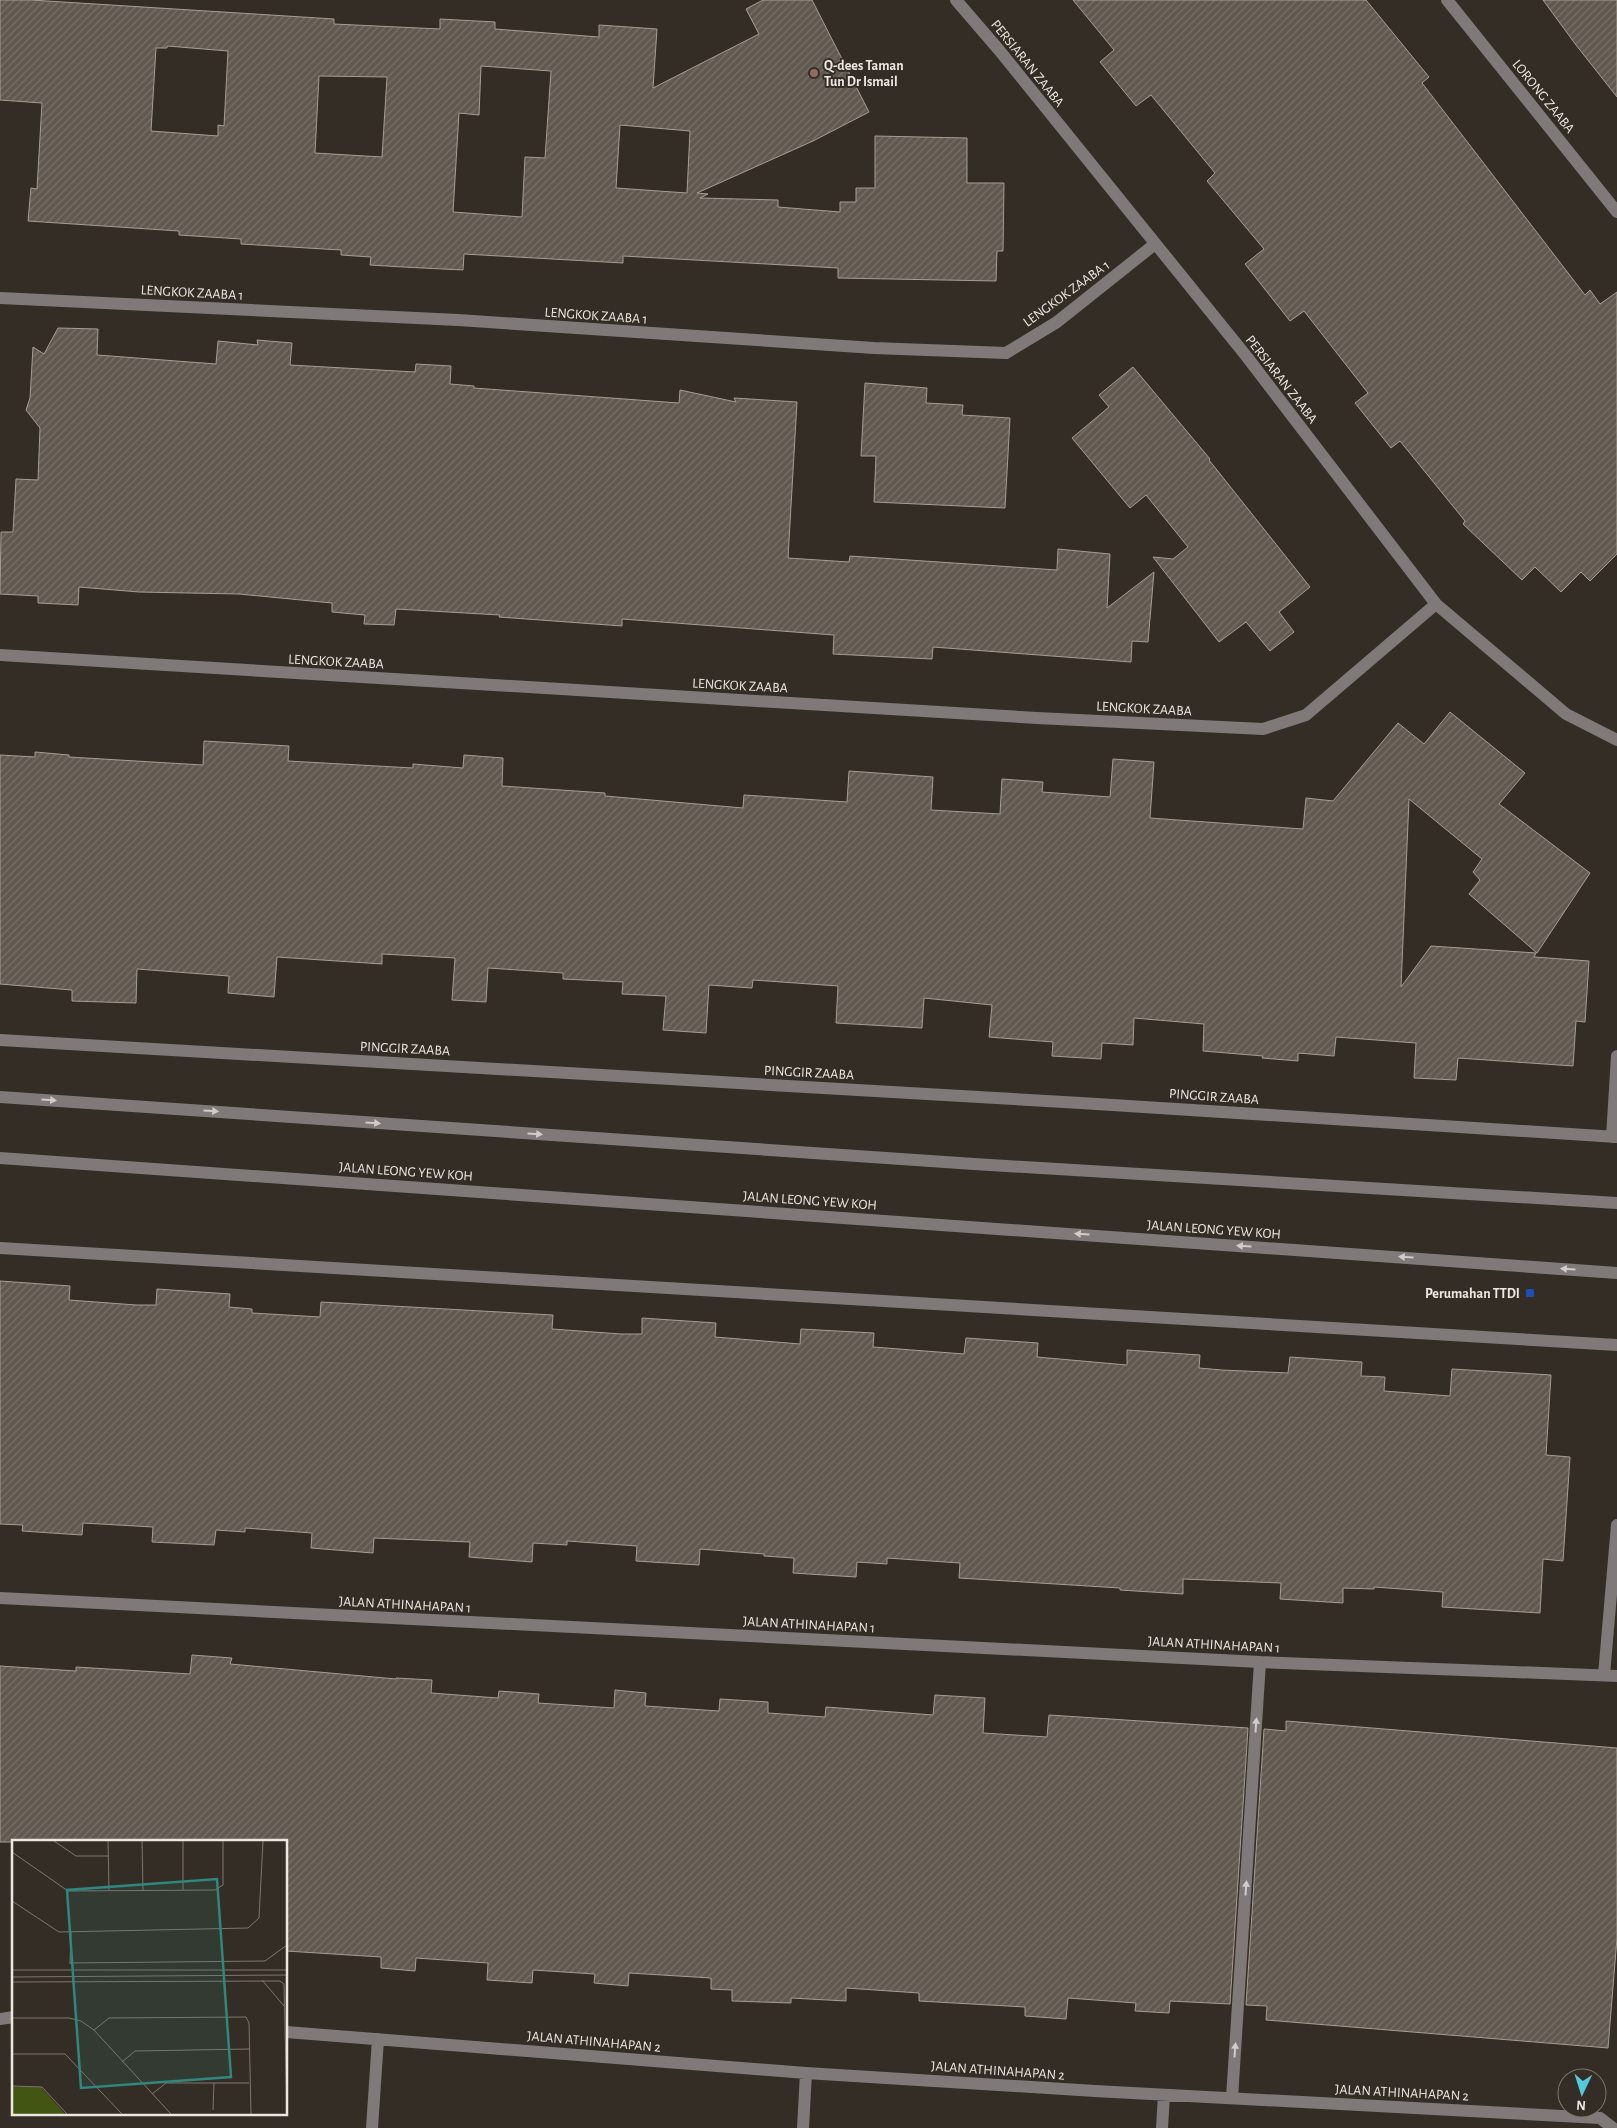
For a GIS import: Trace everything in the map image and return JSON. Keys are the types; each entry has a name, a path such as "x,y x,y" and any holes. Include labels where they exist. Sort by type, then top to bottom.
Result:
{"street":[{"name":"PERSIARAN ZAABA","path":"956,0 1247,357 1436,604 1566,714 1617,740"},
{"name":"LORONG ZAABA","path":"1447,0 1617,212"},
{"name":"LENGKOK ZAABA 1","path":"0,298 458,320 874,348 1006,353 1057,322 1155,244"},
{"name":"LENGKOK ZAABA","path":"0,655 1017,717 1263,729 1306,715 1436,604"},
{"name":"PINGGIR ZAABA","path":"0,1040 1081,1103 1615,1137"},
{"path":"1615,1137 1617,1056"},
{"path":"0,1097 974,1164 1617,1202"},
{"name":"JALAN LEONG YEW KOH","path":"0,1158 1617,1273"},
{"path":"0,1248 1617,1346"},
{"path":"1611,1676 1617,1525"},
{"name":"JALAN ATHINAHAPAN 1","path":"0,1598 1260,1662 1611,1676"},
{"path":"1232,2098 1260,1662"},
{"name":"JALAN ATHINAHAPAN 2","path":"288,2032 806,2072 1164,2095 1600,2118 1613,2128"},
{"path":"372,2128 378,2039"},
{"path":"803,2128 806,2072"},
{"path":"1162,2128 1164,2095"}],"building":[{"path":"0,0 31,0 334,19 334,24 440,29 440,19 495,22 495,29 599,37 599,25 657,29 653,88 759,34 746,9 763,0 812,0 869,112 813,141 697,193 708,194 700,198 778,200 778,207 840,212 840,202 856,202 856,188 875,188 875,136 967,138 967,183 1004,183 1003,251 997,251 996,281 838,278 838,268 623,256 623,263 464,254 463,270 370,265 371,257 341,255 341,250 241,244 241,239 179,235 179,231 28,221 31,188 37,189 42,103 0,100","holes":["167,46 228,51 224,126 218,125 218,136 151,131 156,48 167,48","481,66 551,71 545,158 525,157 522,217 453,212 459,113 479,115","319,76 387,77 382,157 315,153","620,125 690,131 687,193 616,188"]},
{"path":"1073,0 1366,0 1429,77 1422,83 1585,295 1590,290 1600,304 1617,292 1617,554 1590,581 1581,572 1561,592 1535,567 1522,580 1463,524 1465,521 1400,441 1391,448 1355,403 1368,393 1304,311 1290,321 1245,264 1264,249 1207,181 1215,173 1151,95 1136,106 1100,62 1114,50"},
{"path":"1543,0 1617,0 1617,97 1576,45"},
{"path":"58,328 98,329 97,355 216,364 218,341 258,345 257,340 292,343 290,365 415,372 416,364 451,366 450,384 474,386 474,388 679,403 680,390 736,402 734,398 797,402 788,558 849,562 850,556 1057,570 1058,549 1110,554 1107,608 1154,572 1148,642 1132,641 1131,662 933,647 932,659 833,654 834,635 622,619 622,626 499,617 500,615 396,609 394,625 364,624 365,615 332,612 332,603 239,594 139,592 79,587 78,605 38,603 38,596 0,594 1,532 13,532 16,479 38,480 40,428 26,410 30,398 33,347 44,354"},
{"path":"1133,367 1210,459 1310,587 1279,612 1294,632 1270,651 1246,622 1219,642 1153,557 1173,559 1188,547 1146,495 1130,508 1072,438 1109,407 1099,395"},
{"path":"865,383 927,388 926,403 963,405 962,415 1010,418 1005,508 874,502 876,456 861,456"},
{"path":"1450,712 1525,773 1499,804 1590,873 1537,953 1469,894 1480,880 1473,872 1482,859 1409,799 1401,987 1431,946 1536,953 1534,957 1589,961 1585,1022 1576,1021 1573,1066 1458,1058 1456,1080 1414,1078 1416,1043 1336,1037 1334,1056 1298,1053 1298,1061 1262,1058 1263,1056 1203,1051 1204,1024 1134,1018 1133,1045 1102,1043 1101,1059 1052,1056 1053,1042 989,1037 992,1005 924,998 922,1028 836,1023 838,986 753,980 752,988 709,985 706,1033 663,1030 666,996 622,994 623,982 563,979 563,973 488,968 486,1002 452,1000 455,958 382,954 382,964 277,957 274,997 228,993 229,976 137,969 136,1003 72,1001 72,990 0,984 0,755 35,757 35,752 69,755 69,757 203,765 204,741 289,746 288,761 413,768 413,764 463,768 464,755 503,758 502,786 605,793 605,796 743,808 744,795 847,802 849,771 933,777 931,810 1000,814 1002,779 1043,782 1042,792 1110,797 1113,759 1154,762 1150,818 1303,829 1306,798 1333,801 1398,723 1424,744"},
{"path":"0,1281 70,1286 69,1300 136,1305 156,1305 157,1289 230,1294 229,1307 252,1309 252,1313 320,1317 321,1302 553,1315 552,1329 621,1334 642,1334 642,1318 716,1323 715,1337 800,1344 801,1329 874,1333 873,1347 964,1354 966,1338 1038,1343 1037,1357 1127,1365 1127,1350 1200,1355 1199,1368 1288,1373 1290,1357 1362,1362 1361,1376 1385,1377 1384,1391 1450,1396 1452,1369 1551,1375 1546,1455 1570,1457 1563,1561 1543,1559 1540,1613 1442,1607 1443,1592 1374,1587 1374,1589 1343,1588 1343,1603 1280,1599 1281,1583 1183,1579 1183,1594 959,1578 960,1563 887,1558 887,1564 857,1562 856,1577 793,1573 794,1558 764,1556 764,1554 700,1549 699,1565 636,1561 637,1546 567,1541 567,1545 533,1543 532,1562 469,1557 470,1542 374,1538 373,1553 311,1548 312,1533 245,1528 245,1532 216,1530 214,1545 152,1542 153,1527 83,1523 82,1535 22,1531 23,1525 0,1524"},
{"path":"192,1655 232,1658 230,1664 396,1679 432,1680 431,1693 498,1698 499,1691 539,1694 538,1703 614,1708 615,1690 646,1693 645,1706 719,1711 720,1699 768,1702 768,1713 825,1717 826,1707 933,1715 935,1695 985,1698 983,1733 1047,1737 1049,1715 1248,1728 1230,2004 1170,2001 1169,2013 1135,2011 1136,2003 1068,1998 1066,2019 1025,2016 1025,2007 919,2001 919,1993 846,1988 846,2001 791,1998 791,2003 732,2001 732,1990 711,1989 711,1978 629,1973 628,1986 594,1983 595,1974 533,1970 532,1983 487,1980 488,1963 416,1958 415,1971 381,1968 381,1957 288,1951 288,1840 12,1840 12,1842 0,1842 0,1666 76,1671 76,1667 190,1674"},
{"path":"1286,1721 1617,1748 1617,1938 1608,2048 1266,2020 1267,2006 1246,2005 1264,1729 1286,1731"}],"place":[{"name":"Q-dees Taman Tun Dr Ismail","path":"814,73"},
{"name":"Perumahan TTDI","path":"1530,1293"}]}
